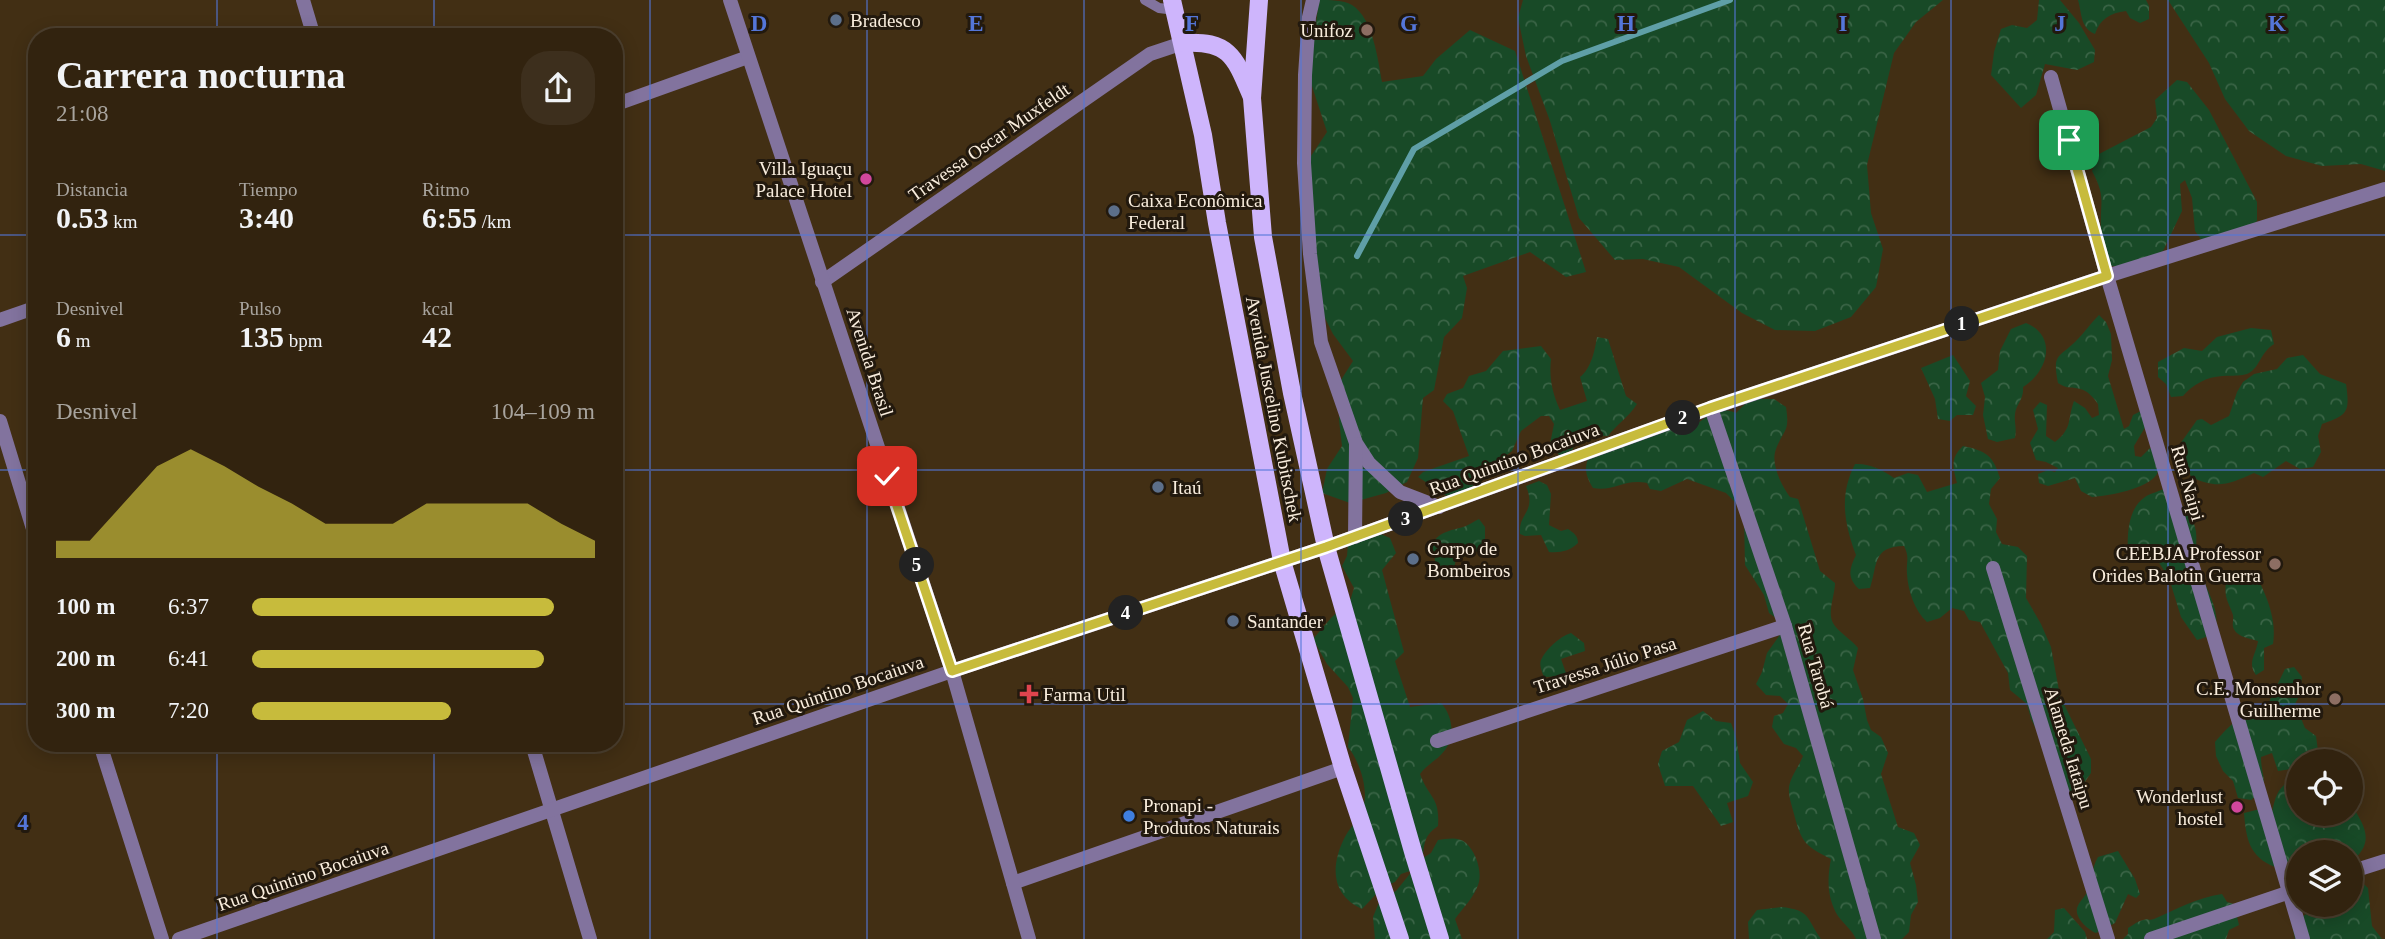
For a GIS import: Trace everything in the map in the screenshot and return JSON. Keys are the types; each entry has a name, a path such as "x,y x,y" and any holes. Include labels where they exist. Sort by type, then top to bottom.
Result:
{"main road":[{"name":"Avenida Juscelino Kubitschek","path":"1259,0 1252,98 1263,237 1292,393 1326,547 1440,939"},
{"name":"Avenida Juscelino Kubitschek","path":"1173,5 1203,135 1217,223 1282,561 1343,768 1400,939"},
{"path":"1183,43 1205,41 1223,49 1238,65 1252,98"}],"street":[{"path":"303,0 311,28"},
{"name":"Avenida Brasil","path":"730,0 952,671 1029,939"},
{"path":"1313,0 1305,75 1304,163 1310,254 1321,342 1356,443 1368,463 1400,492 1439,507"},
{"name":"Travessa Oscar Muxfeldt","path":"822,282 1150,54 1183,43"},
{"path":"623,102 748,57"},
{"name":"Rua Naipi","path":"2051,77 2107,276 2286,868"},
{"name":"Rua Quintino Bocaiuva","path":"179,939 952,671 1355,537 1710,408 2107,276 2385,189"},
{"path":"0,320 28,310"},
{"name":"Rua Tarobá","path":"1710,408 1785,626 1874,939"},
{"path":"0,421 28,513"},
{"path":"1355,537 1356,443"},
{"name":"Alameda Iataipu","path":"1993,568 2108,939"},
{"name":"Travessa Júlio Pasa","path":"1437,741 1785,626"},
{"path":"103,752 162,939"},
{"path":"534,752 590,939"},
{"path":"1013,883 1343,768"},
{"path":"2363,868 2385,861"},
{"path":"2151,939 2286,893"},
{"name":"Rua Naipi","path":"2298,917 2303,939"}],"lane":[{"path":"1145,0 1159,8 1173,5"}],"green space":[{"path":"1319,0 1345,2 1359,11 1370,29 1382,82 1423,76 1436,59 1470,30 1515,51 1586,272 1566,277 1530,252 1463,276 1467,288 1462,318 1444,337 1434,390 1423,398 1418,458 1407,482 1386,493 1350,503 1322,493 1327,469 1342,446 1339,420 1341,380 1353,361 1333,334 1318,304 1307,162 1327,132 1309,77"},
{"path":"1523,0 1943,0 1916,22 1894,53 1867,165 1871,213 1883,249 1876,287 1851,317 1815,331 1775,330 1742,313 1679,267 1643,259 1615,260 1579,218 1550,121 1526,56 1518,18"},
{"path":"2039,0 2060,0 2079,23 2095,50 2094,62 2077,70 2045,64 2036,95 2021,108 1991,75 1994,52 2001,29 2012,25 2027,28 2037,20"},
{"path":"2078,0 2146,0 2149,19 2140,23 2130,18 2126,11 2115,13 2103,21 2095,34 2082,20"},
{"path":"2168,0 2385,0 2385,171 2361,164 2322,166 2286,156 2249,131 2225,99 2209,63"},
{"path":"2177,80 2187,82 2209,110 2257,202 2257,221 2248,229 2203,242 2195,231 2192,198 2185,180 2180,184 2182,211 2163,251 2135,266 2111,266 2102,237 2101,193 2092,171 2099,154 2151,127 2157,118 2155,100"},
{"path":"2099,315 2106,322 2111,334 2112,360 2108,376 2124,429 2129,426 2133,415 2143,410 2147,424 2134,446 2135,456 2141,457 2150,448 2155,451 2160,463 2157,474 2137,488 2092,497 2081,491 2075,478 2048,486 2039,483 2038,474 2048,470 2055,472 2058,468 2036,460 2030,443 2038,429 2033,410 2040,402 2047,405 2046,436 2055,442 2067,428 2074,401 2085,408 2092,418 2099,415 2098,404 2088,393 2058,383 2056,366 2058,357"},
{"path":"2026,323 2043,336 2046,354 2039,372 2023,387 2015,414 2015,438 1997,442 1988,439 1983,415 1985,397 1981,383 1998,370 2000,351 2011,329"},
{"path":"2251,328 2271,330 2274,344 2253,370 2243,375 2211,378 2196,385 2183,396 2171,397 2166,384 2158,377 2158,362 2184,348 2202,351 2217,337"},
{"path":"1597,337 1608,339 1626,396 1637,404 1608,436 1580,437 1572,450 1560,456 1550,444 1554,424 1549,416 1541,416 1521,431 1512,451 1467,490 1447,496 1418,477 1423,472 1469,456 1453,411 1443,401 1447,394 1463,388 1469,376 1486,371 1503,351 1541,346 1551,359 1552,385 1560,410 1587,401 1580,377 1590,364"},
{"path":"1953,355 1970,381 1966,396 1976,406 1973,415 1957,415 1950,421 1938,419 1935,399 1921,368"},
{"path":"2303,355 2320,374 2346,384 2347,393 2347,407 2342,415 2322,424 2318,436 2321,452 2313,467 2300,469 2286,461 2263,477 2254,473 2222,484 2208,483 2191,477 2180,444 2197,420 2202,419 2211,425 2229,416 2243,382 2254,374 2277,369 2287,358"},
{"path":"1750,399 1774,399 1786,407 1787,426 1776,449 1776,468 1790,497 1798,499 1820,571 1835,583 1831,619 1858,648 1853,670 1871,730 1881,737 1888,753 1881,774 1898,827 1914,833 1920,845 1910,863 1918,902 1911,915 1909,932 1902,939 1856,939 1838,916 1832,902 1829,881 1831,859 1805,842 1799,831 1789,787 1803,756 1796,748 1784,744 1772,727 1774,716 1783,713 1788,704 1780,696 1766,695 1756,684 1767,653 1782,632 1780,621 1769,613 1764,595 1745,565 1744,520 1736,503 1726,493 1687,479 1661,491 1650,489 1647,483 1639,482 1593,488 1587,476 1586,468 1590,455 1664,427 1688,427 1715,411 1727,410 1736,413"},
{"path":"1963,446 1987,455 1997,470 2000,478 1991,489 1989,504 1997,519 1996,532 2002,544 2018,547 2027,556 2026,598 2051,647 2060,696 2091,759 2091,773 2082,786 2072,792 2062,787 2049,774 2050,756 2031,719 2027,704 2010,690 2008,673 1980,622 1969,620 1964,611 1952,608 1940,618 1927,622 1919,612 1909,587 1904,546 1881,553 1870,588 1859,589 1851,577 1856,555 1846,520 1845,498 1855,464 1876,468 1894,478 1908,473 1918,475 1927,492 1957,483 1954,463"},
{"path":"1539,481 1547,485 1551,494 1549,525 1561,531 1568,529 1577,538 1578,543 1568,550 1549,552 1541,535 1520,534 1529,502 1526,486"},
{"path":"2167,488 2194,524 2197,562 2214,607 2215,627 2209,635 2197,640 2181,617 2169,578 2158,561 2128,552 2128,530 2135,508 2145,497"},
{"path":"1479,519 1485,527 1485,548 1456,560 1451,579 1444,578 1436,566 1432,544 1442,534"},
{"path":"1374,531 1390,538 1396,553 1382,570 1404,652 1395,661 1410,707 1441,703 1450,719 1451,738 1448,744 1420,774 1436,803 1438,816 1438,826 1426,839 1423,858 1431,853 1438,840 1452,838 1466,843 1476,857 1480,875 1478,885 1455,919 1462,939 1375,939 1373,917 1380,900 1396,891 1413,870 1401,874 1395,882 1383,887 1362,909 1345,897 1337,881 1336,862 1339,851 1363,808 1365,793 1360,768 1348,747 1353,698 1348,687 1327,664 1313,639 1350,601 1354,588 1342,566 1347,556 1348,544"},
{"path":"2250,572 2256,575 2264,591 2274,626 2273,644 2264,648 2264,670 2256,675 2252,662 2258,641 2243,637 2235,630 2226,592 2226,581"},
{"path":"1571,633 1584,643 1585,651 1561,659 1567,676 1544,677 1540,664 1543,656 1558,640"},
{"path":"2294,667 2302,677 2300,694 2295,704 2305,728 2316,736 2318,749 2286,749 2286,770 2278,771 2272,753 2261,757 2264,781 2261,790 2251,800 2238,798 2233,781 2223,771 2216,756 2215,742 2244,715 2266,708 2285,669"},
{"path":"1703,711 1716,721 1731,723 1740,763 1753,782 1748,796 1727,803 1733,822 1721,826 1693,786 1665,786 1658,764 1662,751 1679,742 1687,720"},
{"path":"2286,783 2286,826 2363,826 2366,840 2363,848 2363,840 2286,840 2286,862 2275,867 2266,863 2250,846 2244,813 2260,809 2272,812 2279,790"},
{"path":"2118,851 2135,879 2140,894 2136,898 2128,894 2115,923 2096,933 2082,923 2077,908 2086,894 2098,857"},
{"path":"2363,883 2368,888 2372,926 2382,939 2295,939 2292,925 2302,917 2363,917"},
{"path":"2222,894 2227,902 2234,904 2239,925 2229,930 2226,939 2123,939 2128,934 2128,928 2139,921 2151,920 2195,901"},
{"path":"1781,907 1798,910 1807,916 1821,939 1749,939 1748,922 1757,910"},
{"path":"2064,908 2085,932 2087,939 2047,939 2054,932 2055,910"}],"waterway":[{"path":"1357,256 1414,149 1562,61 1730,0"}],"place":[{"name":"Bradesco","path":"836,20"},
{"name":"Unifoz","path":"1367,30"},
{"name":"Villa Iguaçu Palace Hotel","path":"866,179"},
{"name":"Caixa Econômica Federal","path":"1114,211"},
{"name":"Itaú","path":"1158,487"},
{"name":"Corpo de Bombeiros","path":"1413,559"},
{"name":"CEEBJA Professor Orides Balotin Guerra","path":"2275,564"},
{"name":"Santander","path":"1233,621"},
{"name":"Farma Util","path":"1029,694"},
{"name":"C.E. Monsenhor Guilherme","path":"2335,699"},
{"name":"Wonderlust hostel","path":"2237,807"},
{"name":"Pronapi - Produtos Naturais","path":"1129,816"}],"route":[{"path":"887,476 952,671 1326,547 1710,408 2107,276 2069,140"}]}
